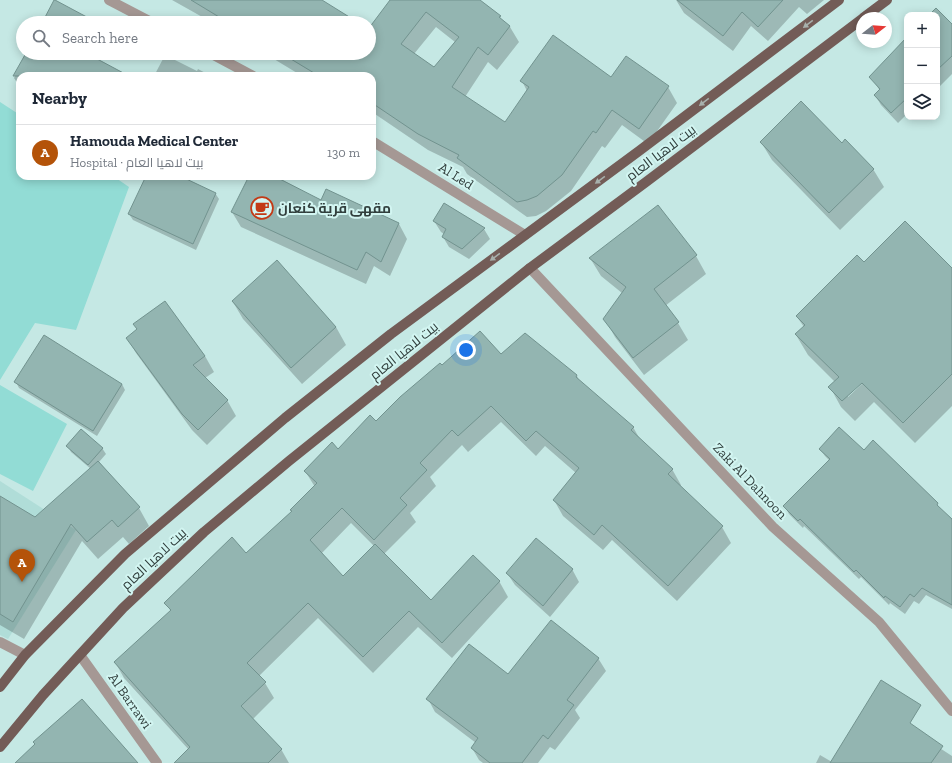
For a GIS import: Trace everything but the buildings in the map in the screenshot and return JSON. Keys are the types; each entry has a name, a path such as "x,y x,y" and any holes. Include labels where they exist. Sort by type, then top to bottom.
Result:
{"main road":[{"name":"بيت لاهيا العام","path":"0,687 25,656 125,554 285,418 391,334 645,147 839,0"},
{"name":"بيت لاهيا العام","path":"870,12 887,0"},
{"name":"بيت لاهيا العام","path":"0,747 43,695 123,608 204,532 288,461 530,268 856,23"}],"street":[{"path":"109,0 140,16"},
{"path":"223,60 246,72"},
{"name":"Al Led","path":"376,143 525,235"},
{"name":"Zaki Al Dahnoon","path":"530,268 773,527 879,622 952,711"},
{"path":"0,642 25,656"},
{"name":"Al Barrawi","path":"80,655 157,763"}],"shaded area":[{"path":"0,102 16,112 16,180 119,180 129,187 76,330 35,323 0,380"},
{"path":"0,385 67,424 33,491 0,474"},
{"path":"0,481 76,530 8,639 0,635"}],"place":[{"name":"مقهى قرية كنعان","path":"262,208"},
{"name":"Hamouda Medical Center","path":"22,582"}]}
